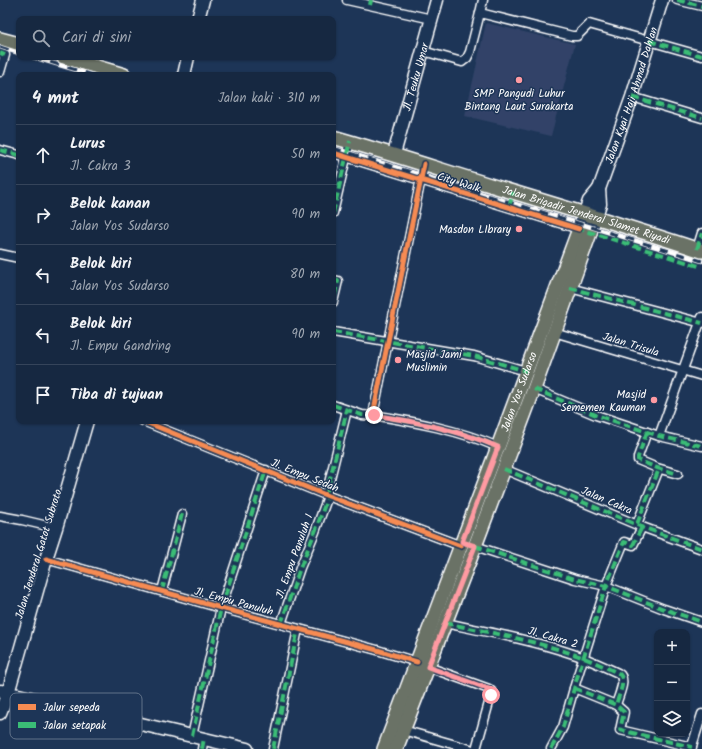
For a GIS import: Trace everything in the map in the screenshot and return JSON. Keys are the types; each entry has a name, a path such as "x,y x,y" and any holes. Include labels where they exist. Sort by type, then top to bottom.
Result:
{"main road":[{"path":"199,16 203,0"},
{"name":"Jl. Teuku Umar","path":"394,154 437,0"},
{"name":"Jalan Kyai Haji Ahmad Dahlan","path":"590,215 589,201 599,189 632,97 662,0"},
{"path":"0,39 16,43"},
{"path":"72,60 114,72"},
{"path":"185,72 187,60"},
{"name":"Jalan Brigadir Jenderal Slamet Riyadi","path":"336,138 394,154 700,250"},
{"name":"Jalan Yos Sudarso","path":"396,749 404,730 422,664 461,544 526,371 590,215"},
{"name":"Jalan Yos Sudarso","path":"384,749 422,664 445,623 475,546 570,288 584,231"},
{"name":"Jalan Jenderal Gatot Subroto","path":"0,713 4,692 56,528 86,424"},
{"path":"461,544 475,546"},
{"path":"142,727 199,741 247,749"}],"street":[{"path":"347,0 371,3 432,19"},
{"path":"423,52 462,62 467,58 470,52 483,0"},
{"path":"677,0 702,6"},
{"path":"480,13 572,36 577,36 589,24 702,56"},
{"path":"0,72 2,54"},
{"path":"632,97 702,118"},
{"path":"336,200 350,142"},
{"path":"0,150 16,154"},
{"name":"City Walk","path":"336,154 584,231"},
{"path":"374,415 388,340 422,181 424,164"},
{"path":"509,207 513,192"},
{"path":"700,250 702,234"},
{"path":"0,254 16,257"},
{"path":"336,281 338,281 336,289"},
{"path":"570,288 701,321 659,436"},
{"path":"336,332 388,340 474,356 526,371"},
{"name":"Jalan Trisula","path":"554,332 702,376"},
{"path":"534,389 596,415 659,436 702,446"},
{"path":"336,406 366,416 374,415 408,421 454,432 498,447"},
{"name":"Jl. Empu Panuluh 1","path":"282,624 300,568 315,532 327,495 347,410"},
{"name":"Jl. Empu Sedah","path":"151,424 327,495 461,544"},
{"path":"647,432 638,459 659,469 678,474"},
{"name":"Jalan Cakra","path":"504,469 639,526 702,549"},
{"path":"551,749 563,727 606,586 624,542 633,545 659,469"},
{"path":"199,741 221,608 266,470"},
{"path":"162,591 182,514"},
{"path":"0,516 56,528"},
{"path":"475,546 554,572 606,586 702,622"},
{"name":"Jl. Empu Panuluh","path":"46,558 221,608 377,650 422,664 489,689 492,692 476,749"},
{"name":"Jl. Cakra 2","path":"445,623 526,640 584,657 621,675 623,682 616,705"},
{"path":"272,749 298,629"},
{"path":"574,688 616,705 624,712 620,730 691,748 702,714"},
{"path":"404,730 470,749"}],"shaded area":[{"name":"SMP Pangudi Luhur Bintang Laut Surakarta","path":"486,23 575,44 551,136 465,116"}],"railway":[{"path":"0,47 16,52"},
{"path":"43,60 83,72"},
{"path":"336,149 702,261"}],"marked path":[{"path":"370,5 371,0"},
{"path":"677,0 702,6"},
{"path":"649,41 702,56"},
{"path":"0,53 5,55"},
{"path":"632,97 702,118"},
{"path":"336,200 350,141"},
{"path":"0,150 16,154"},
{"path":"509,207 513,192"},
{"path":"576,228 702,267"},
{"path":"697,249 702,233"},
{"path":"336,281 338,281 336,289"},
{"path":"570,288 702,323"},
{"path":"336,333 474,356 526,371"},
{"path":"534,389 596,415 659,436 702,446"},
{"path":"336,406 362,415 373,415 453,431 498,447"},
{"path":"326,495 347,410"},
{"path":"647,432 638,460 657,468 678,474"},
{"path":"504,469 642,527 702,549"},
{"path":"637,524 659,469"},
{"path":"192,736 221,608 266,470"},
{"path":"281,624 300,568 328,496"},
{"path":"162,591 182,514"},
{"path":"551,749 563,727 606,586 624,542 633,545 642,527"},
{"path":"475,546 575,579 606,586 702,622"},
{"path":"445,623 557,649 584,658 618,673 622,679 622,688 616,705"},
{"path":"273,749 298,629"},
{"path":"574,688 616,705 624,712 620,730 692,747"},
{"path":"202,749 204,738"}],"cycle path":[{"path":"336,154 579,229"},
{"path":"373,415 424,164"},
{"path":"150,424 328,496 461,546"},
{"path":"46,559 417,662"}],"place":[{"name":"SMP Pangudi Luhur Bintang Laut Surakarta","path":"519,80"},
{"name":"Masdon LIbrary","path":"519,229"},
{"name":"Masjid Jami Muslimin","path":"398,360"},
{"name":"Masjid Sememen Kauman","path":"654,400"}],"route":[{"path":"374,415 461,433 498,447 462,542 475,546 428,667 489,689 492,692 491,695"}]}
